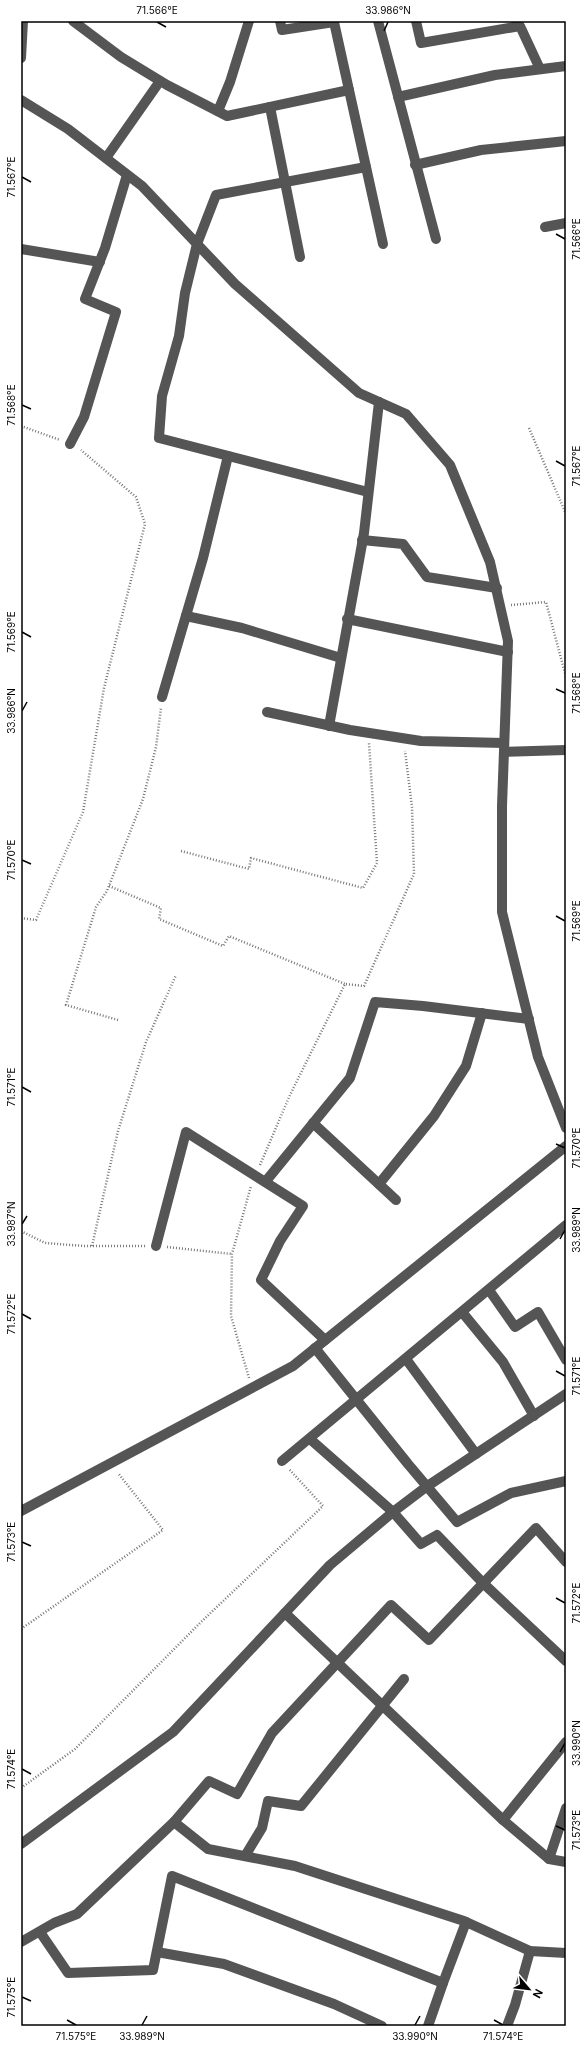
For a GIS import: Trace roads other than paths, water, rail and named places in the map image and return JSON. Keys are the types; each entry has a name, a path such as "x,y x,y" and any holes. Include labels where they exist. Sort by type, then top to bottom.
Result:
{"street":[{"path":"21,58 23,21"},
{"path":"73,21 121,57 160,81 228,116 348,90"},
{"path":"218,111 230,82 249,21"},
{"path":"280,21 282,30 334,22 383,244"},
{"path":"378,21 415,165 436,239"},
{"path":"416,21 421,43 520,26 540,69"},
{"path":"398,97 495,75 566,66"},
{"path":"106,158 160,81"},
{"path":"21,100 68,129 142,186 235,284 359,393 406,414 450,465 490,562 508,641 502,806 502,912 538,1057 566,1128"},
{"path":"270,107 300,257"},
{"path":"415,165 481,150 566,141"},
{"path":"366,167 216,195 197,244 185,293 179,336 162,396 159,438 368,492"},
{"path":"70,444 84,417 116,312 85,299 100,262 128,175"},
{"path":"545,227 566,223"},
{"path":"21,249 100,262"},
{"path":"329,726 362,540 379,402"},
{"path":"162,698 186,616 228,456"},
{"path":"362,540 403,544 427,577 496,588"},
{"path":"186,616 242,628 341,658"},
{"path":"348,619 508,652"},
{"path":"267,712 329,726 421,741 566,750"},
{"path":"266,1182 350,1078 375,1002 529,1019"},
{"path":"379,1184 434,1116 466,1066 482,1013"},
{"path":"313,1124 396,1200"},
{"path":"156,1246 186,1132 256,1174 303,1206 280,1241 261,1280 325,1340"},
{"path":"21,1511 293,1366 566,1146"},
{"path":"282,1461 566,1226"},
{"path":"489,1290 515,1327 538,1312 566,1360"},
{"path":"462,1312 503,1362 534,1416"},
{"path":"315,1348 426,1487 457,1522 511,1493 566,1480"},
{"path":"406,1359 476,1454"},
{"path":"21,1844 173,1732 330,1565 393,1512 426,1487 565,1396"},
{"path":"310,1439 393,1512 421,1544 437,1536 483,1583 566,1661"},
{"path":"21,1942 54,1923 77,1914 174,1822 209,1781 237,1794 272,1733 391,1605 429,1640 536,1528 566,1562"},
{"path":"285,1613 503,1820 549,1859 566,1862"},
{"path":"245,1856 262,1828 268,1801 301,1806 404,1679"},
{"path":"503,1820 566,1742"},
{"path":"549,1859 566,1808"},
{"path":"174,1822 208,1849 295,1866 466,1922 530,1951 566,1953"},
{"path":"40,1932 68,1974 154,1970 172,1876 443,1983"},
{"path":"428,2026 466,1922"},
{"path":"507,2026 515,2005 530,1951"},
{"path":"157,1952 224,1964 334,2004 382,2026"}]}
